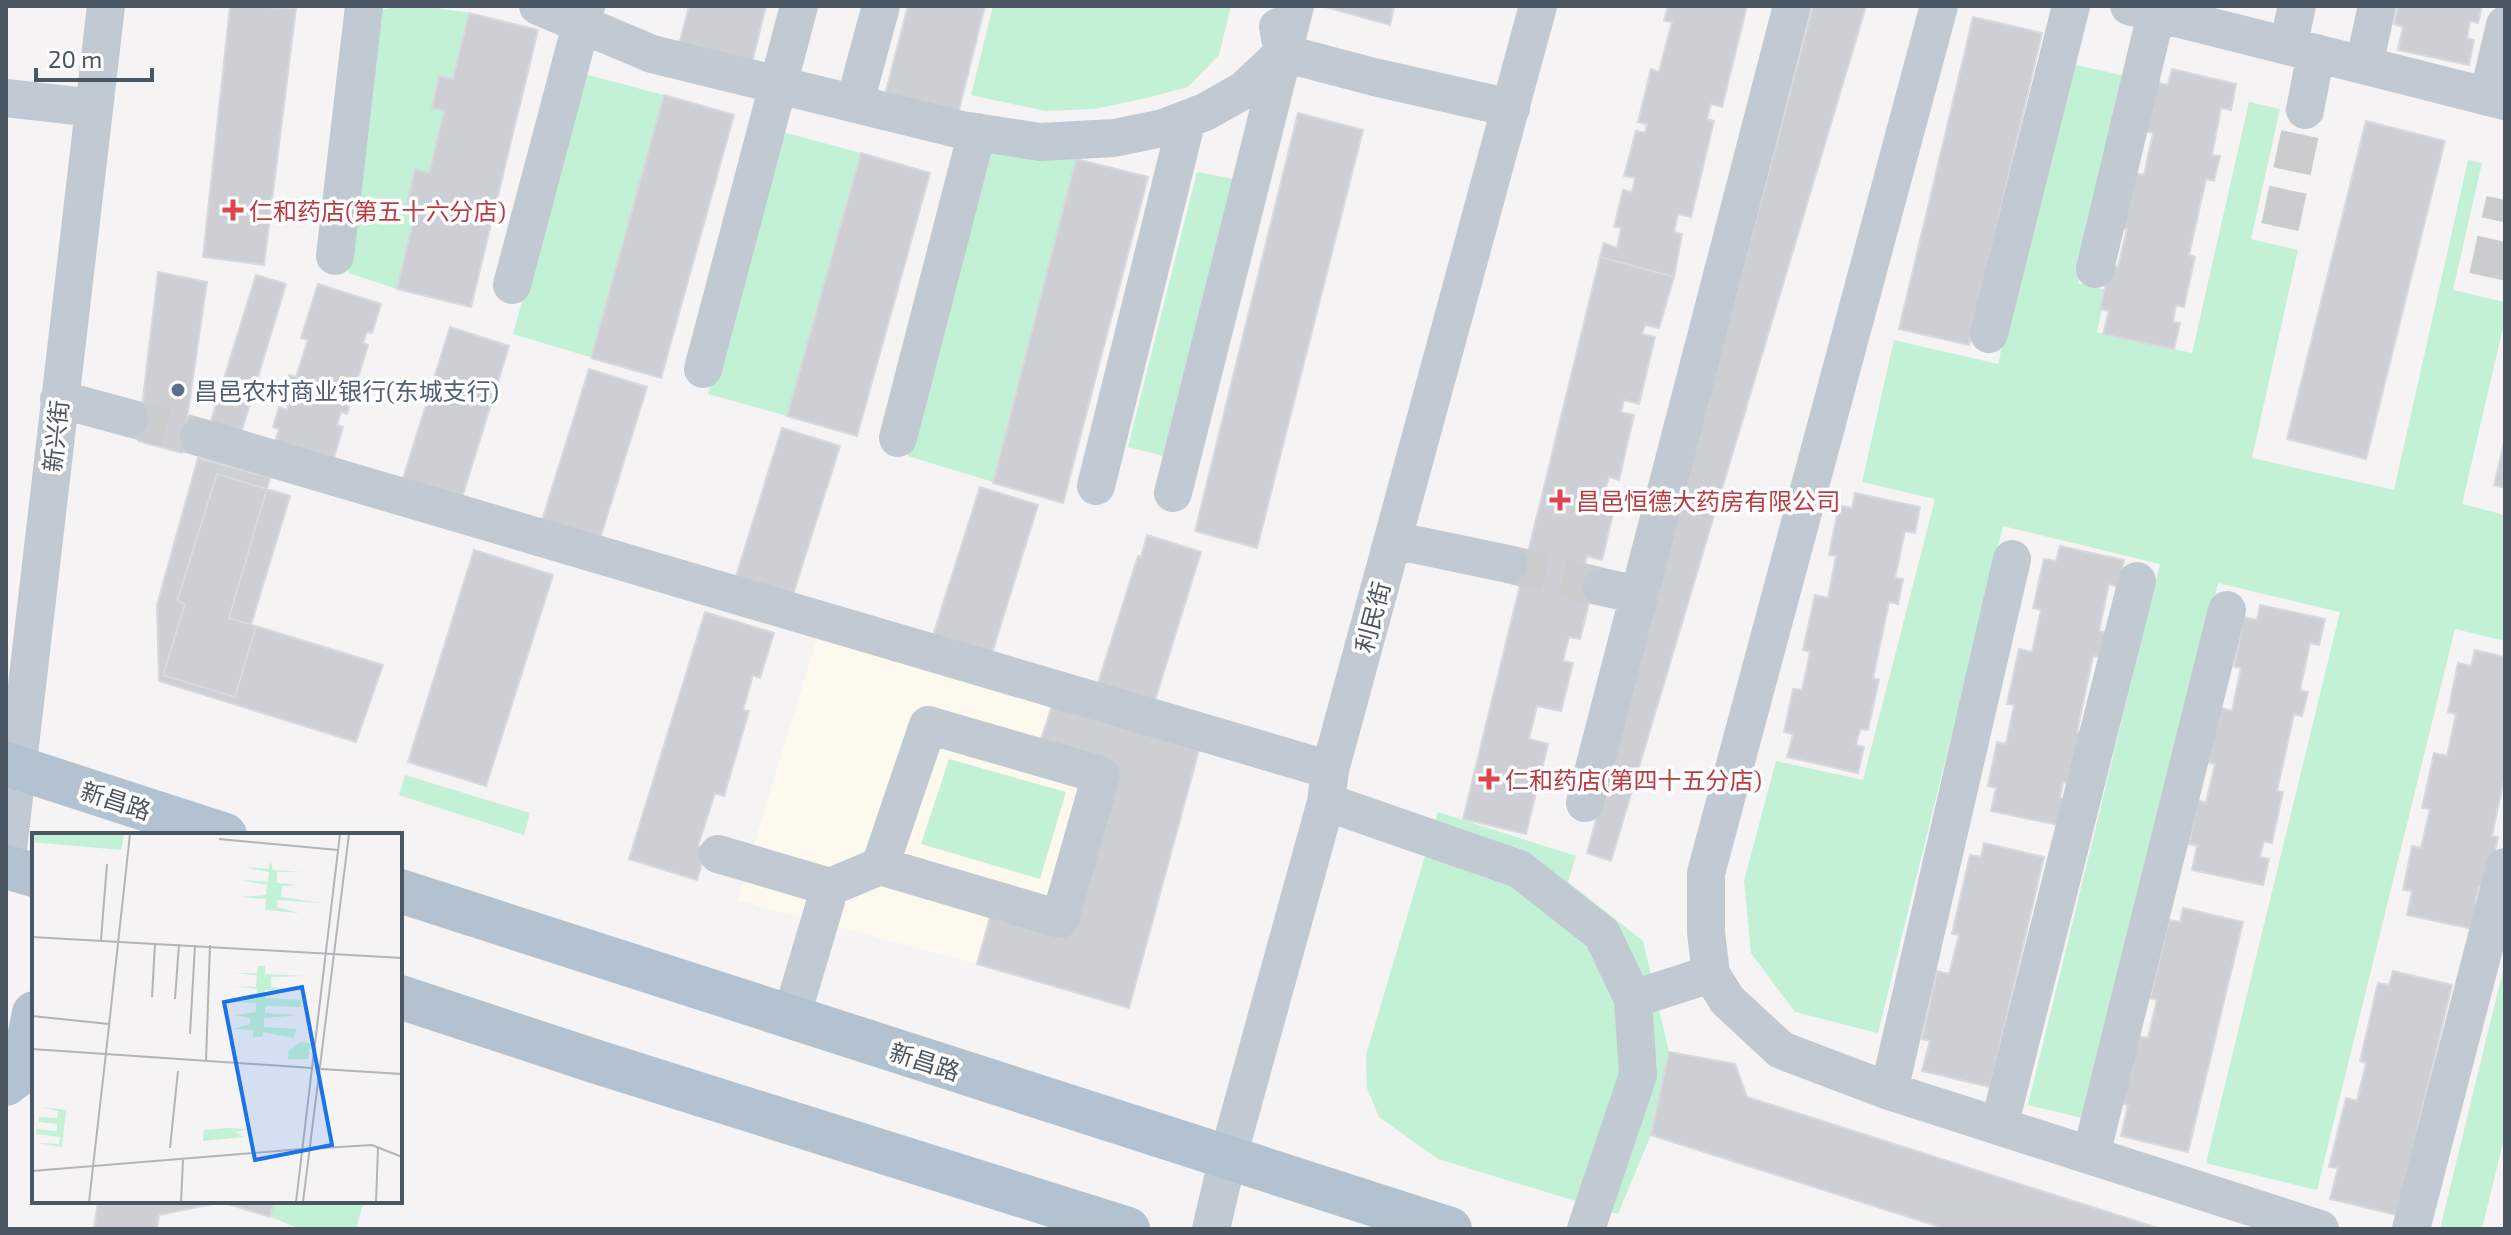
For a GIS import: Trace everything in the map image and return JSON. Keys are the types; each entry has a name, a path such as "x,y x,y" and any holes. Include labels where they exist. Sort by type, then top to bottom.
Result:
{"main road":[{"name":"新昌路","path":"12,766 219,833"},
{"path":"6,866 32,874"},
{"name":"新昌路","path":"402,892 1450,1229"},
{"path":"402,998 1128,1229"},
{"path":"6,1084 22,1072 32,1023"}],"street":[{"name":"新兴街","path":"6,866 12,766 106,6"},
{"path":"335,256 364,6"},
{"path":"538,6 584,16 652,54 962,130 1040,142 1114,138 1163,128 1205,112 1244,90 1283,53"},
{"path":"703,369 799,6"},
{"path":"855,102 881,6"},
{"path":"1274,6 1283,53"},
{"path":"1173,493 1295,6"},
{"name":"利民街","path":"1211,1229 1538,6"},
{"path":"1585,803 1792,6"},
{"path":"1939,6 1706,873 1706,932 1711,974 1727,1000 1781,1050 1889,1091 2320,1229"},
{"path":"1989,334 2071,6"},
{"path":"2297,6 2305,110"},
{"path":"2364,65 2377,6"},
{"path":"2095,269 2148,8 2496,99 2505,25"},
{"path":"512,285 584,16"},
{"path":"1283,53 1511,108"},
{"path":"6,98 94,108"},
{"path":"1096,486 1187,119"},
{"path":"898,438 977,132"},
{"path":"59,399 129,418"},
{"path":"199,437 1328,786 1519,869 1602,934 1633,999 1638,1075 1586,1229"},
{"path":"1393,540 1508,564"},
{"path":"1889,1091 2012,559"},
{"path":"1999,1126 2137,581"},
{"path":"1602,587 1639,595"},
{"path":"2091,1155 2227,610"},
{"path":"718,854 830,887 880,866 1060,919 1101,775 928,725 880,866"},
{"path":"2411,1229 2505,867"},
{"path":"791,1018 830,887"},
{"path":"1633,999 1711,974"}],"shaded area":[{"path":"818,635 1200,746 1129,1008 737,900"}],"green space":[{"path":"403,6 469,13 453,79 439,76 432,108 444,111 429,173 414,170 406,207 416,209 397,289 348,273 381,10"},
{"path":"993,6 1231,6 1219,55 1188,87 1094,109 1045,111 971,95"},
{"path":"2067,63 2126,76 2078,283 2106,290 2097,332 2192,353 2249,102 2280,109 2251,239 2298,250 2252,458 2394,490 2468,160 2482,163 2453,290 2505,302 2505,319 2462,504 2505,515 2505,641 2455,629 2317,1190 2206,1163 2340,612 2218,583 2087,1119 2028,1105 2160,564 2003,526 1878,1033 1795,1012 1751,953 1744,881 1776,761 1863,780 1935,499 1862,482 1894,340 1998,364"},
{"path":"584,74 664,95 593,358 513,334"},
{"path":"779,131 861,153 787,416 708,394"},
{"path":"988,152 1076,159 993,482 908,456"},
{"path":"1197,172 1234,179 1163,456 1128,447"},
{"path":"949,759 1066,792 1040,879 921,844"},
{"path":"405,775 530,813 524,835 399,795"},
{"path":"1438,812 1576,856 1568,882 1643,941 1669,1052 1651,1135 1618,1214 1438,1159 1379,1117 1367,1088 1366,1055"},
{"path":"2505,962 2505,1134 2482,1229 2440,1229"},
{"path":"274,1203 363,1203 356,1229 301,1229 270,1217"}],"building":[{"path":"230,6 296,8 264,265 203,257"},
{"path":"689,6 766,6 752,63 679,45"},
{"path":"908,6 985,6 958,114 885,95"},
{"path":"1322,6 1394,6 1390,25"},
{"path":"1668,6 1747,6 1722,107 1711,104 1707,119 1714,121 1691,217 1678,214 1674,232 1682,234 1674,277 1600,257 1604,243 1617,248 1621,228 1614,227 1623,190 1632,192 1635,178 1624,176 1636,131 1645,133 1647,124 1638,122 1651,69 1659,72 1672,22 1664,21"},
{"path":"1813,6 1866,6 1611,861 1587,853"},
{"path":"2398,6 2482,6 2478,23 2470,21 2467,38 2474,40 2469,65 2398,50 2403,27 2394,24"},
{"path":"469,13 538,30 471,307 397,289 416,209 406,207 415,169 429,173 444,111 432,108 439,76 453,79"},
{"path":"1973,17 2042,33 1969,345 1899,329"},
{"path":"2172,69 2236,84 2231,110 2221,108 2212,155 2220,156 2214,181 2206,179 2189,255 2195,257 2184,307 2176,305 2173,322 2180,323 2174,349 2103,334 2109,311 2100,309 2110,265 2118,267 2127,229 2119,227 2131,172 2144,175 2153,133 2145,131 2156,82 2168,85"},
{"path":"664,95 734,115 661,378 591,358"},
{"path":"1298,113 1363,130 1257,548 1195,531"},
{"path":"2366,121 2445,141 2366,459 2287,439"},
{"path":"861,153 930,173 857,436 787,416"},
{"path":"1076,159 1148,177 1063,503 993,483"},
{"path":"1600,257 1674,277 1659,328 1645,325 1642,334 1655,337 1639,404 1624,400 1621,412 1634,415 1619,480 1609,477 1604,494 1617,497 1602,560 1587,556 1582,576 1595,579 1580,639 1569,637 1563,661 1573,663 1561,711 1537,706 1529,739 1548,744 1526,834 1463,819"},
{"path":"158,272 207,282 182,453 138,441"},
{"path":"256,275 286,284 240,437 209,427"},
{"path":"318,284 381,304 372,333 367,332 363,343 368,345 347,414 341,412 337,425 343,427 333,461 275,442 279,429 273,427 279,407 287,410 291,393 284,391 289,375 296,377 308,340 301,338"},
{"path":"450,327 509,346 460,504 401,485"},
{"path":"589,369 647,387 598,545 540,527"},
{"path":"782,428 840,446 790,604 733,586"},
{"path":"2505,439 2505,488 2494,485"},
{"path":"198,458 270,478 229,618 383,665 356,742 159,681 157,605"},
{"path":"217,474 290,496 251,625 256,626 235,697 163,675 185,604 177,601"},
{"path":"980,487 1038,505 989,663 930,645"},
{"path":"1855,493 1920,507 1915,533 1905,531 1895,578 1903,579 1898,604 1889,602 1873,678 1879,680 1868,730 1860,729 1856,745 1864,747 1858,773 1787,757 1793,734 1784,732 1793,689 1802,690 1810,652 1803,650 1815,595 1828,598 1836,556 1829,555 1839,505 1852,508"},
{"path":"1147,535 1201,552 1152,710 1095,693"},
{"path":"2060,546 2124,560 2119,587 2109,584 2099,631 2107,633 2102,657 2093,656 2077,732 2083,733 2072,784 2063,782 2060,798 2068,800 2063,826 1991,811 1996,788 1988,786 1997,742 2006,744 2014,705 2007,704 2019,649 2032,652 2041,610 2033,608 2044,559 2056,561"},
{"path":"474,550 553,575 486,786 408,762"},
{"path":"2260,605 2325,619 2319,645 2310,643 2300,690 2308,692 2302,716 2294,714 2277,791 2283,792 2272,843 2264,841 2260,857 2269,859 2263,885 2192,870 2197,846 2189,844 2198,800 2206,803 2215,764 2208,762 2219,707 2232,711 2241,668 2234,667 2244,617 2257,620"},
{"path":"705,612 774,633 760,678 753,675 743,710 749,711 724,796 715,793 698,846 707,848 697,880 629,859"},
{"path":"2475,650 2505,657 2505,774 2492,836 2498,837 2487,888 2479,886 2475,903 2483,904 2478,930 2407,915 2412,891 2403,890 2412,846 2421,848 2430,809 2422,808 2434,753 2447,756 2456,714 2448,712 2458,663 2471,666"},
{"path":"1053,703 1200,746 1129,1008 977,964 993,906 1068,932 1117,774 1038,748"},
{"path":"1984,843 2044,857 1990,1087 1922,1071 1930,1041 1922,1039 1937,971 1949,974 1959,935 1952,934 1970,855 1981,857"},
{"path":"2183,908 2243,922 2188,1152 2121,1136 2128,1105 2120,1103 2136,1036 2148,1038 2157,1000 2150,998 2169,920 2180,922"},
{"path":"2393,971 2452,985 2397,1215 2330,1199 2338,1168 2329,1167 2346,1098 2357,1101 2366,1063 2360,1061 2378,983 2389,985"},
{"path":"1669,1052 1735,1064 1747,1097 2161,1229 1946,1229 1651,1135"},
{"path":"98,1203 217,1203 159,1215 157,1229 94,1229"},
{"path":"225,1203 274,1203 270,1217"}],"tunnel":[{"path":"2280,227 2305,110"},
{"path":"2488,277 2505,200"},
{"path":"129,418 199,437"},
{"path":"1508,564 1602,587"}],"place":[{"name":"仁和药店(第五十六分店)","path":"233,210"},
{"name":"昌邑农村商业银行(东城支行)","path":"178,390"},
{"name":"昌邑恒德大药房有限公司","path":"1560,500"},
{"name":"仁和药店(第四十五分店)","path":"1489,779"}]}
